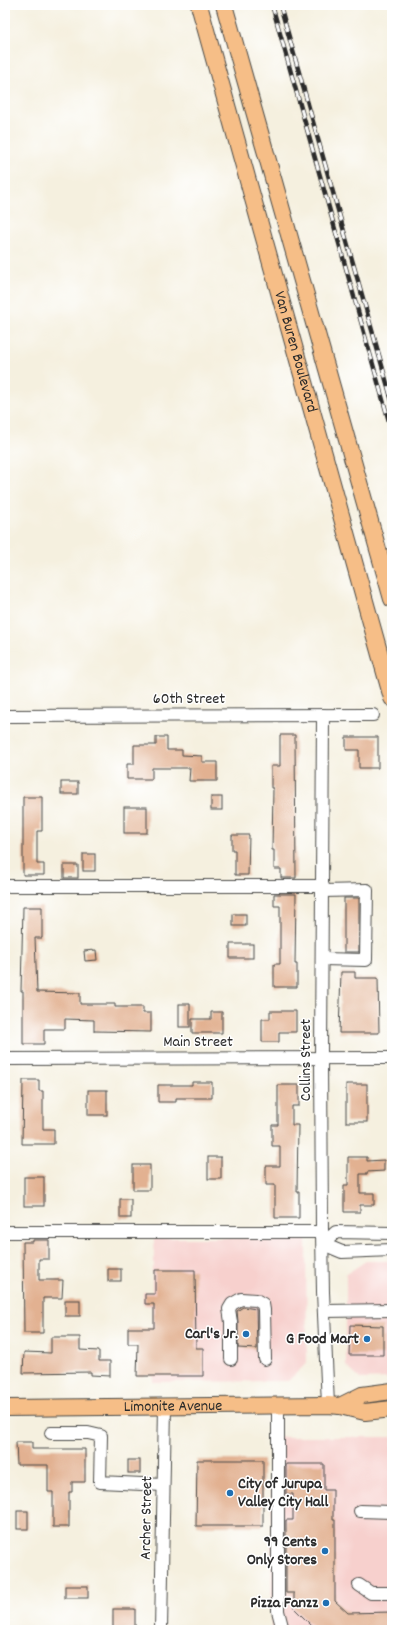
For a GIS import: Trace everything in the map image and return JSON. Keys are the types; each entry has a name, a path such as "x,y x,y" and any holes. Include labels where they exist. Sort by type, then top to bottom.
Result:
{"main road":[{"name":"Van Buren Boulevard","path":"199,5 392,698"},
{"name":"Van Buren Boulevard","path":"224,5 392,599"},
{"name":"Limonite Avenue","path":"334,1406 362,1395 392,1391"},
{"name":"Limonite Avenue","path":"5,1408 334,1406 365,1412 392,1409"},
{"path":"365,1412 392,1420"}],"street":[{"name":"Collins Street","path":"323,715 321,1057 322,1232 325,1311 334,1406"},
{"name":"60th Street","path":"5,716 373,715"},
{"path":"5,886 367,890 366,960 322,959"},
{"name":"Main Street","path":"5,1059 392,1058"},
{"path":"5,1232 322,1232"},
{"path":"392,1233 336,1232 323,1244 342,1252 392,1250"},
{"path":"231,1359 231,1322 229,1309 232,1304 241,1299 256,1300 263,1304 265,1359"},
{"path":"325,1311 392,1310"},
{"name":"Archer Street","path":"161,1630 165,1406"},
{"path":"278,1406 278,1611 283,1630"},
{"path":"51,1433 88,1433 101,1436 100,1482 164,1485"},
{"path":"360,1512 392,1512"},
{"path":"359,1585 371,1593 392,1593"}],"shaded area":[{"path":"154,1238 306,1238 307,1363 288,1381 153,1382 152,1306 143,1305 143,1292 152,1292"},
{"path":"366,1261 392,1261 392,1378 360,1379 346,1366 346,1274"},
{"path":"272,1437 392,1437 392,1630 271,1630"}],"building":[{"path":"280,735 295,735 296,878 281,878 281,869 274,869 274,850 272,850 273,788 271,788 271,766 280,766"},
{"path":"156,737 167,737 167,750 182,750 182,755 202,756 202,762 217,762 217,781 189,781 190,768 152,768 152,779 127,779 127,764 134,764 134,745 156,745"},
{"path":"346,737 378,737 378,768 359,768 359,750 346,750"},
{"path":"61,782 78,782 78,794 61,794"},
{"path":"23,797 42,797 42,831 37,831 37,864 44,864 44,875 23,875"},
{"path":"211,797 222,797 222,810 211,810"},
{"path":"124,807 147,807 147,833 124,833"},
{"path":"232,835 249,835 248,875 235,875 235,850 232,850"},
{"path":"83,854 95,854 95,871 83,871"},
{"path":"64,865 78,865 78,878 64,878"},
{"path":"274,894 296,894 295,964 297,964 297,987 274,987 274,964 280,964 280,906 274,906"},
{"path":"344,898 359,898 359,952 344,952"},
{"path":"23,907 42,907 42,938 35,938 37,992 80,993 80,1004 115,1004 115,1007 143,1007 143,1013 151,1013 151,1032 94,1031 94,1020 65,1019 65,1029 44,1029 44,1044 23,1044 23,991 21,991"},
{"path":"233,914 246,914 246,926 233,926"},
{"path":"230,944 253,944 253,958 230,958"},
{"path":"96,950 97,960 85,961 84,951"},
{"path":"341,972 355,972 355,978 378,978 379,1033 339,1033"},
{"path":"179,1004 190,1004 190,1027 179,1027"},
{"path":"270,1011 296,1011 296,1032 279,1032 279,1042 262,1042 262,1019 270,1019"},
{"path":"211,1012 222,1012 222,1033 192,1033 192,1019 211,1019"},
{"path":"23,1080 39,1080 39,1091 43,1091 43,1129 54,1129 54,1144 22,1144"},
{"path":"192,1082 212,1082 212,1098 176,1098 176,1102 158,1102 158,1085 192,1085"},
{"path":"346,1084 367,1084 367,1122 346,1122"},
{"path":"278,1085 299,1085 299,1106 292,1106 292,1125 298,1125 297,1192 299,1192 299,1218 275,1218 275,1185 266,1185 266,1166 280,1166 280,1146 272,1146 272,1125 278,1125"},
{"path":"88,1090 107,1090 107,1115 88,1115"},
{"path":"208,1157 221,1157 221,1179 208,1179"},
{"path":"348,1157 367,1157 367,1161 384,1160 384,1171 360,1174 360,1193 374,1193 374,1205 360,1205 360,1212 344,1212 344,1185 348,1185"},
{"path":"133,1165 150,1165 150,1190 133,1190"},
{"path":"24,1177 44,1177 44,1206 24,1206"},
{"path":"120,1199 131,1199 131,1218 120,1218"},
{"path":"33,1240 49,1240 49,1259 39,1259 39,1280 63,1280 62,1298 43,1298 43,1333 24,1333 23,1242 33,1242"},
{"path":"108,1269 121,1269 121,1281 108,1281"},
{"path":"155,1270 195,1270 196,1348 203,1348 203,1376 137,1376 138,1344 128,1344 128,1328 154,1328 154,1304 145,1304 145,1294 155,1294"},
{"path":"65,1300 80,1300 80,1316 65,1316"},
{"name":"Carl's Jr.","path":"243,1307 256,1309 257,1349 238,1348 237,1311"},
{"path":"350,1325 383,1326 383,1355 349,1355"},
{"path":"51,1337 80,1337 80,1350 99,1351 99,1361 110,1361 110,1376 91,1375 91,1372 23,1373 24,1352 51,1353"},
{"path":"16,1442 32,1442 32,1449 85,1449 85,1482 72,1482 72,1492 69,1492 69,1527 53,1527 53,1492 48,1492 48,1465 17,1465"},
{"path":"128,1460 140,1460 140,1473 128,1473"},
{"name":"City of Jurupa Valley City Hall","path":"197,1460 263,1460 263,1526 196,1526"},
{"path":"286,1464 324,1464 324,1490 333,1490 333,1520 335,1520 335,1601 348,1613 392,1612 392,1630 316,1630 294,1608 294,1593 286,1593 286,1520 293,1520 293,1494 286,1494"},
{"path":"17,1511 28,1511 28,1529 17,1529"},
{"path":"65,1586 88,1586 88,1598 65,1598"},
{"path":"113,1609 135,1609 135,1630 113,1630"}],"railway":[{"path":"272,5 392,432"},
{"path":"280,5 392,401"}],"place":[{"name":"Carl's Jr.","path":"246,1334"},
{"name":"G Food Mart","path":"367,1339"},
{"name":"City of Jurupa Valley City Hall","path":"230,1493"},
{"name":"99 Cents Only Stores","path":"325,1551"},
{"name":"Pizza Fanzz","path":"326,1603"}]}
